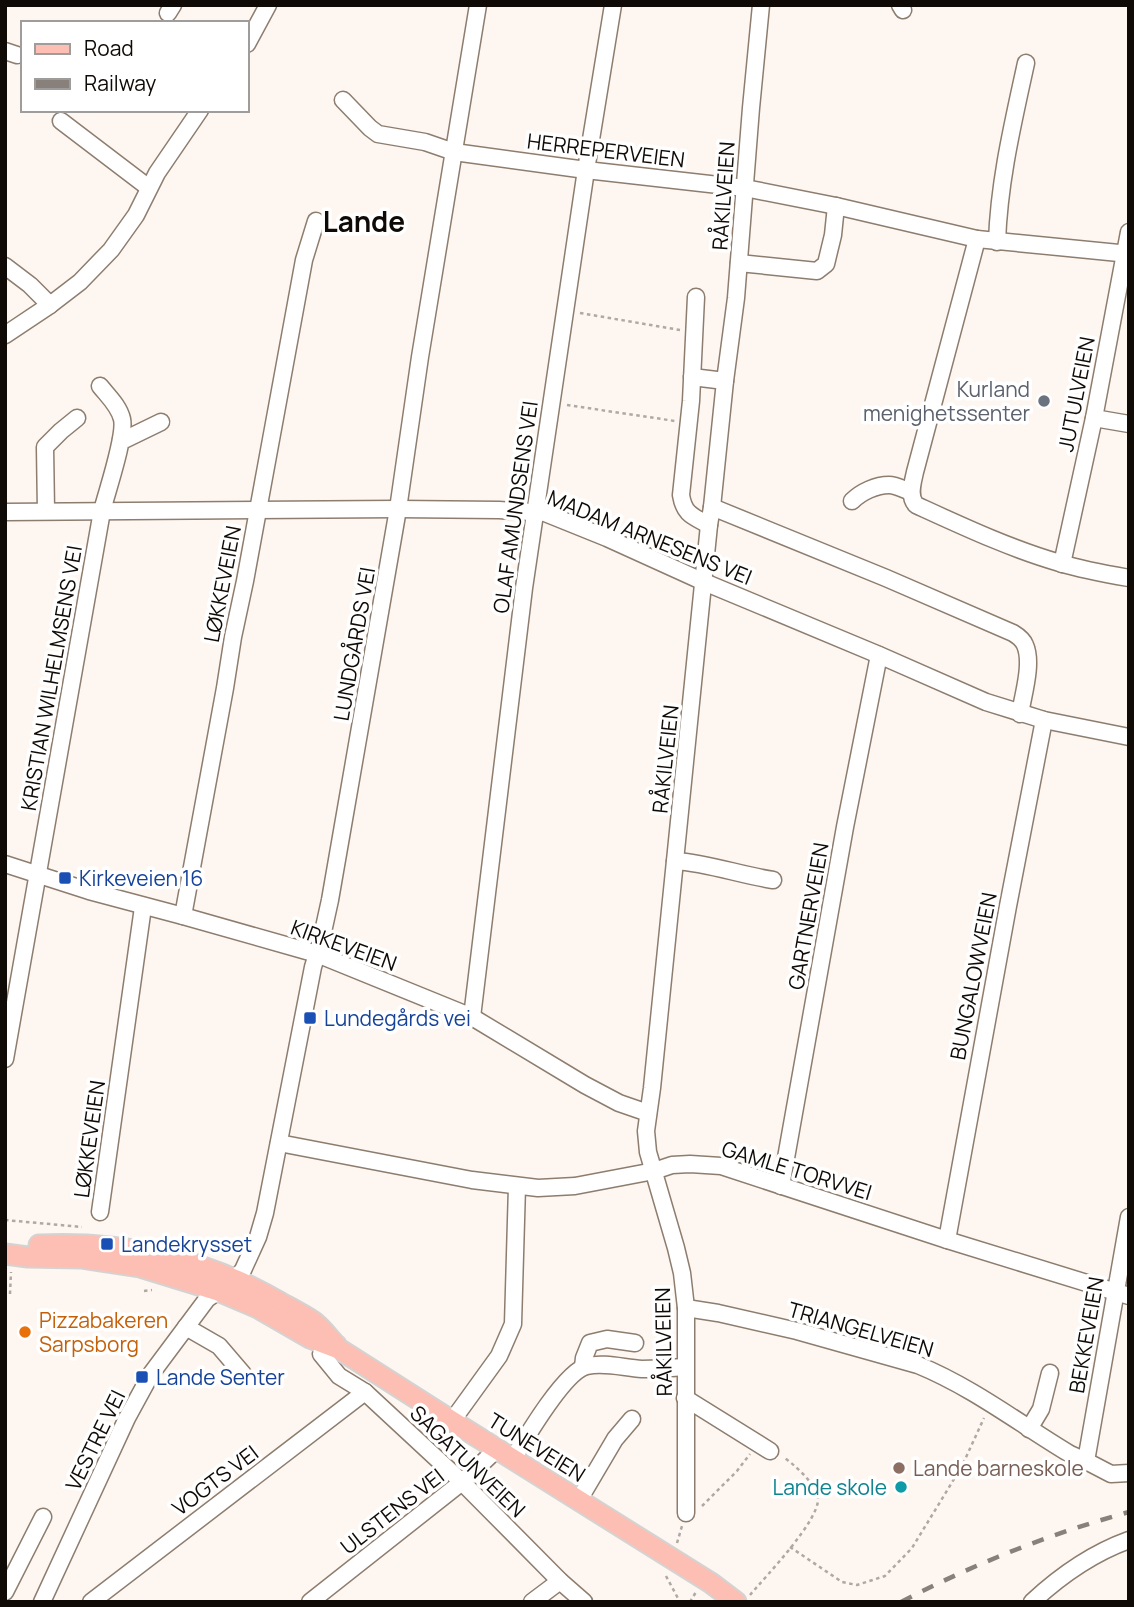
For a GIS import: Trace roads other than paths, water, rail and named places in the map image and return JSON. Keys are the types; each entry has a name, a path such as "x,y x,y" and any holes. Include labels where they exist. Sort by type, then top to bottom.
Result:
{"main road":[{"name":"TUNEVEIEN","path":"7,1256 81,1258 226,1285 330,1352 452,1421 579,1500 704,1586 742,1601"}],"street":[{"path":"248,42 268,5"},
{"name":"LUNDGÅRDS VEI","path":"226,1285 248,1263 265,1213 313,967 330,900 398,509 478,5"},
{"name":"OLAF AMUNDSENS VEI","path":"472,1017 535,512 613,5"},
{"name":"RÅKILVEIEN","path":"686,1513 686,1308 682,1273 648,1152 646,1131 709,525 736,298 761,5"},
{"path":"998,242 999,203 1004,171 1026,63"},
{"name":"HERREPERVEIEN","path":"343,100 378,134 425,142 454,152 745,188 977,239 1127,254"},
{"path":"5,335 80,282 111,250 136,215 157,173 199,112"},
{"path":"61,121 149,188"},
{"path":"739,263 817,271 826,264 836,206"},
{"name":"LØKKEVEIEN","path":"183,916 304,260 316,220"},
{"name":"JUTULVEIEN","path":"1062,564 1094,418 1127,254 1129,232"},
{"path":"977,239 911,492 913,502 988,536 1062,564 1129,578"},
{"path":"5,266 50,305"},
{"path":"696,297 681,495 683,506 688,513 709,525"},
{"path":"692,377 725,381"},
{"path":"100,386 122,418 121,440 161,422"},
{"path":"46,512 45,447 77,418"},
{"path":"1094,418 1129,425"},
{"name":"KRISTIAN WILHELMSENS VEI","path":"5,1059 102,511 121,440"},
{"path":"852,501 864,492 890,485 911,492"},
{"path":"712,507 1013,633 1026,646 1028,670 1020,714"},
{"name":"MADAM ARNESENS VEI","path":"5,512 398,509 545,513 986,702 1044,720 1129,737"},
{"name":"GARTNERVEIEN","path":"781,1186 845,827 879,655"},
{"name":"BUNGALOWVEIEN","path":"947,1240 1044,720"},
{"path":"675,861 772,880"},
{"name":"KIRKEVEIEN","path":"5,864 317,954 472,1017 584,1084 619,1103 648,1113"},
{"name":"LØKKEVEIEN","path":"100,1212 144,906"},
{"name":"GAMLE TORVVEI","path":"279,1143 433,1173 538,1188 575,1186 672,1166 721,1166 1122,1294"},
{"path":"452,1421 499,1356 513,1324 517,1186"},
{"name":"BEKKEVEIEN","path":"1087,1461 1122,1294 1129,1217"},
{"name":"VESTRE VEI","path":"41,1602 127,1418 151,1374 208,1298 226,1285"},
{"name":"TRIANGELVEIEN","path":"686,1308 786,1329 918,1365 937,1373 1070,1454 1111,1474 1129,1473"},
{"path":"186,1327 219,1346 243,1374"},
{"name":"ULSTENS VEI","path":"310,1602 462,1482 505,1455 562,1386 583,1367 590,1343 607,1339 635,1343"},
{"name":"SAGATUNVEIEN","path":"330,1352 339,1376 365,1392 462,1482 584,1602"},
{"path":"583,1367 685,1367"},
{"path":"1029,1429 1041,1409 1049,1373"},
{"name":"VOGTS VEI","path":"90,1602 365,1392"},
{"path":"685,1398 764,1447"},
{"path":"579,1500 615,1439 632,1419"},
{"path":"5,1592 43,1517"},
{"path":"1032,1602 1060,1577 1105,1550 1129,1540"},
{"path":"532,1602 560,1581"}],"railway":[{"path":"901,1602 1012,1551 1129,1512"}],"place":[{"name":"Kurland menighetssenter","path":"1044,401"},
{"name":"Kirkeveien 16","path":"65,878"},
{"name":"Lundegårds vei","path":"310,1018"},
{"name":"Landekrysset","path":"107,1244"},
{"name":"Pizzabakeren Sarpsborg","path":"25,1332"},
{"name":"Lande Senter","path":"142,1377"},
{"name":"Lande barneskole","path":"899,1468"},
{"name":"Lande skole","path":"901,1487"}],"district":[{"name":"Lande","path":"364,221"}]}
